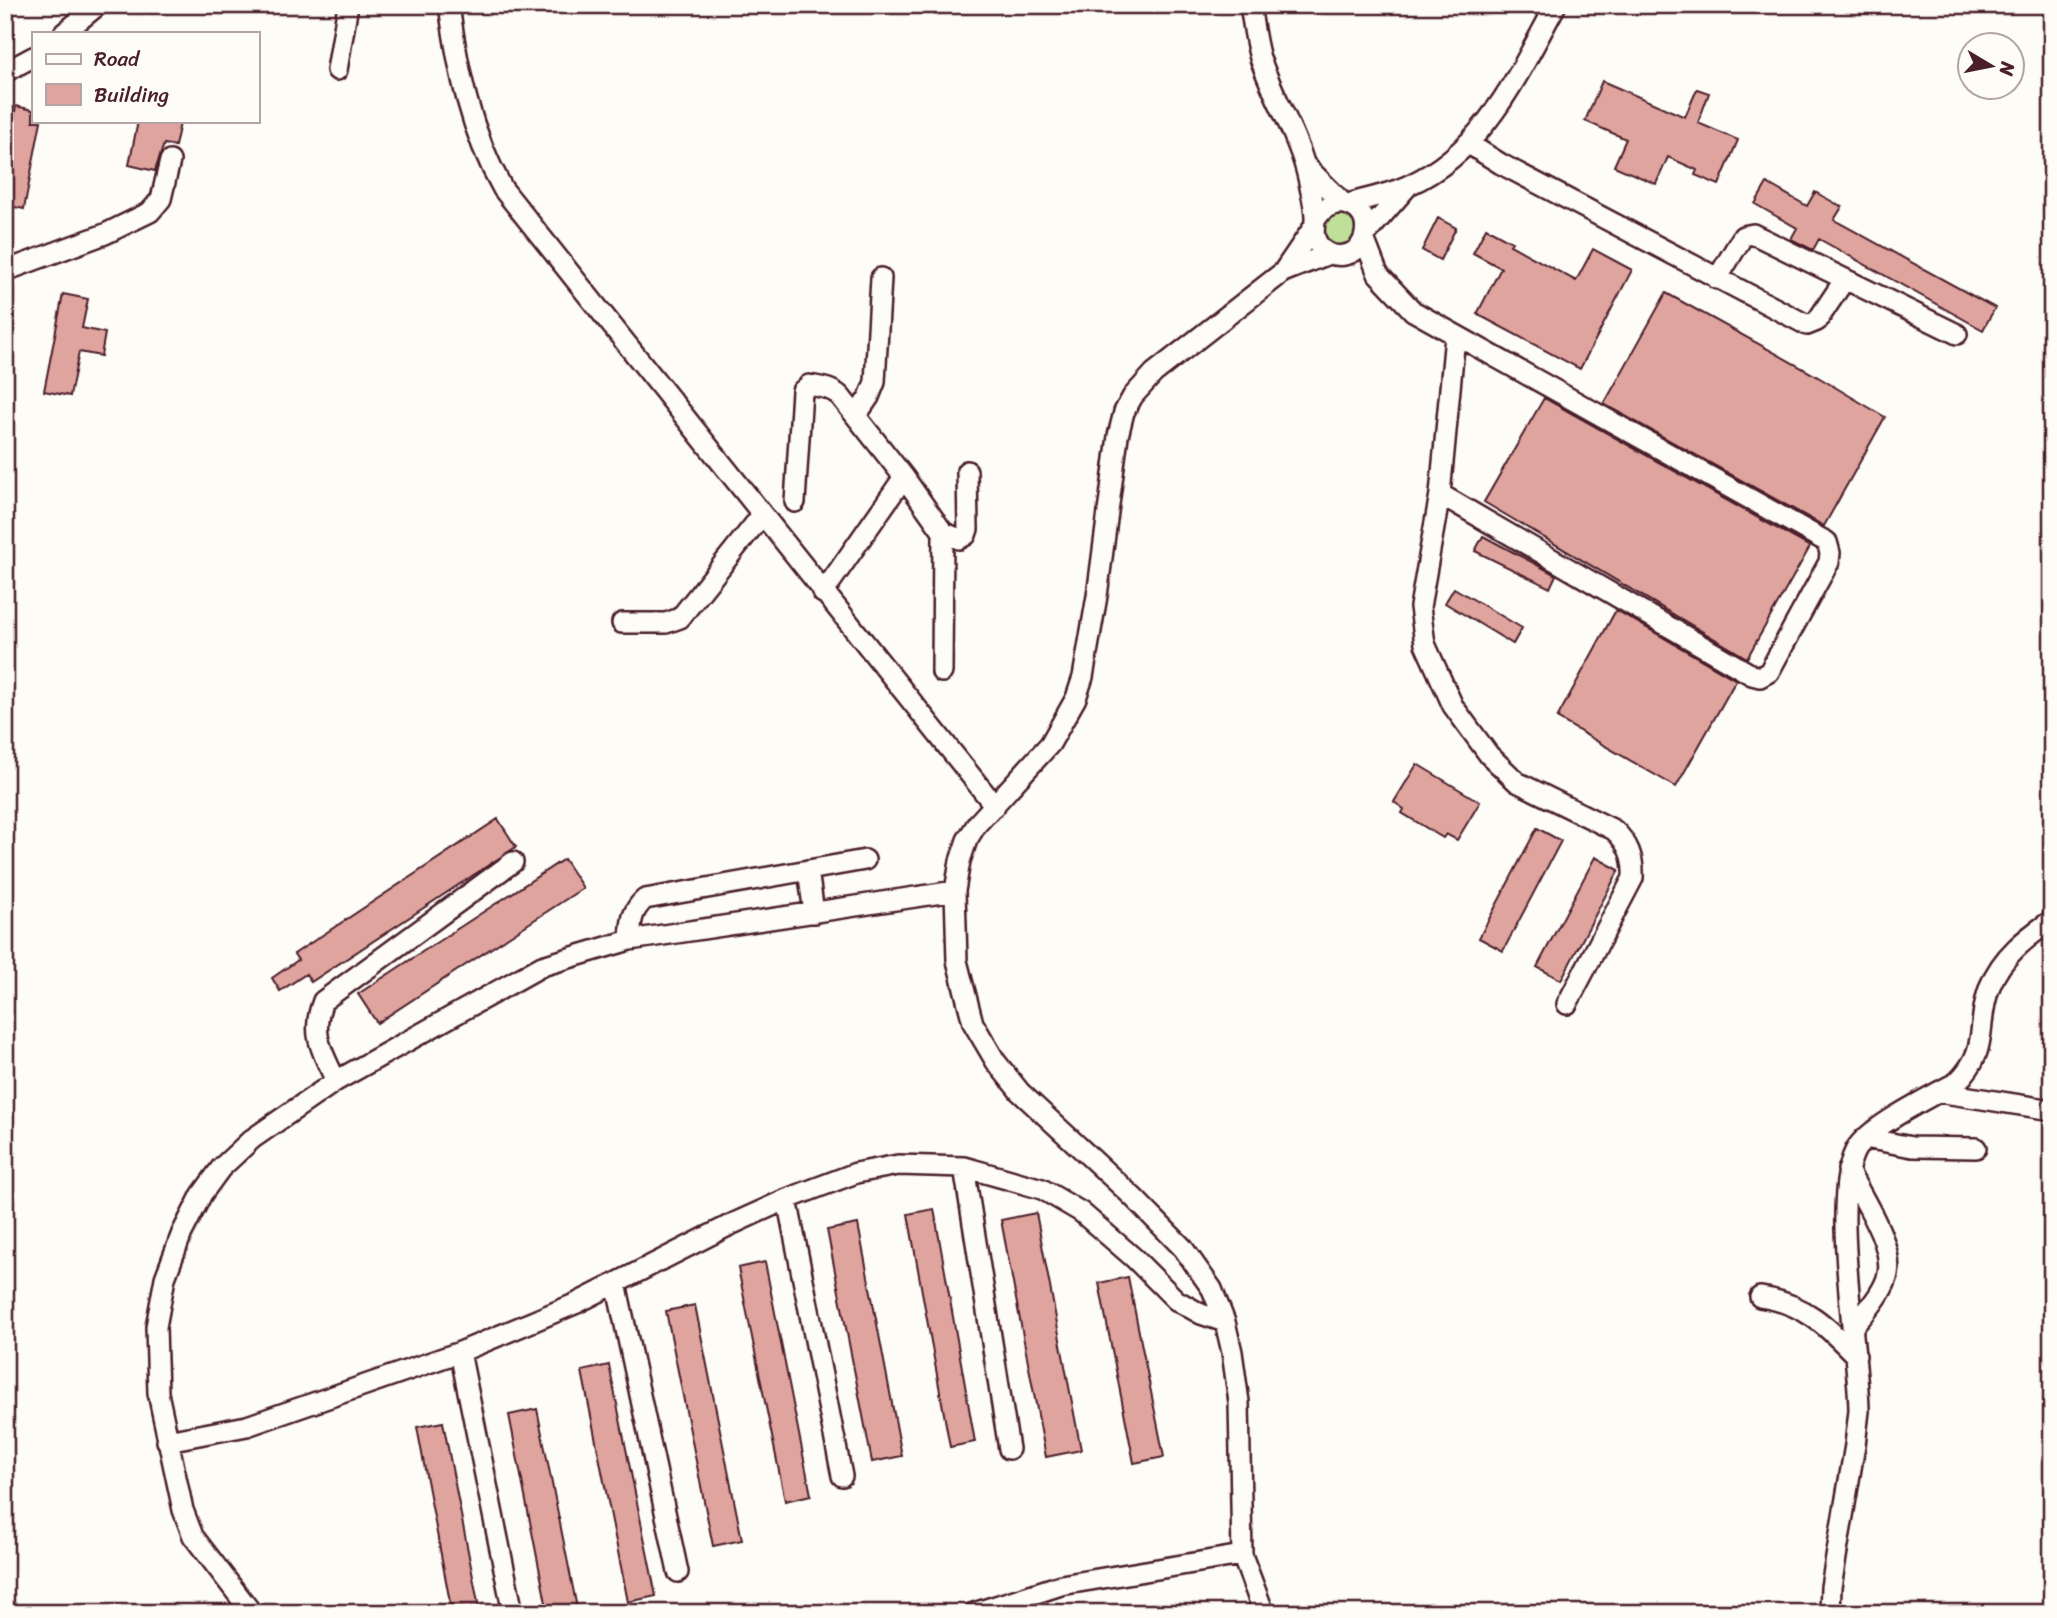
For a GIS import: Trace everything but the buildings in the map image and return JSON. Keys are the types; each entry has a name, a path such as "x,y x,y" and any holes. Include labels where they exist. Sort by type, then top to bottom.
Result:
{"street":[{"path":"65,32 98,5"},
{"path":"337,70 348,5"},
{"path":"449,5 464,94 486,159 502,189 995,806"},
{"path":"1250,5 1260,56 1306,165 1317,243 1333,255 1378,274 1413,311 1455,336 1827,542 1829,562 1769,672 1760,677 1752,676 1440,494"},
{"path":"1264,1613 1242,1555 1239,1402 1225,1322 1212,1289 1183,1248 1133,1197 1020,1092 996,1062 973,1023 957,961 955,891 960,861 967,840 977,824 1050,744 1076,698 1083,677 1097,596 1118,436 1129,404 1154,373 1283,272 1326,207 1409,185 1440,167 1469,144 1507,95 1556,5"},
{"path":"5,72 32,58"},
{"path":"1469,144 1501,164 1807,325 1817,321 1845,279"},
{"path":"5,271 105,234 150,212 161,199 170,161"},
{"path":"1306,165 1345,204 1356,209 1362,216 1366,226 1365,237 1378,274"},
{"path":"1283,272 1333,255 1345,256 1353,252 1409,185"},
{"path":"1717,279 1743,236 1754,234 1957,334"},
{"path":"856,416 875,382 881,278"},
{"path":"1455,336 1440,494 1420,607 1425,644 1453,706 1489,755 1517,782 1614,830 1623,839 1632,856 1633,877 1567,1004"},
{"path":"795,502 802,391 810,385 834,391 904,477 943,532 958,539 966,535 968,529 967,471"},
{"path":"823,593 904,477"},
{"path":"622,623 666,623 680,618 762,515"},
{"path":"942,672 943,532"},
{"path":"630,940 631,917 645,899 866,860"},
{"path":"336,1081 316,1034 316,1018 323,1001 513,862"},
{"path":"808,870 814,914"},
{"path":"252,1613 193,1536 183,1510 158,1393 156,1327 165,1278 182,1233 202,1194 221,1168 252,1139 336,1081 542,966 630,940 955,891"},
{"path":"1829,1613 1855,1445 1859,1399 1845,1203 1850,1158 1865,1138 1957,1082 1969,1070 1980,1047 1990,987 2007,957 2023,940 2052,920"},
{"path":"1938,1093 2052,1110"},
{"path":"1865,1138 1912,1147 1976,1149"},
{"path":"167,1441 247,1426 460,1352 577,1303 787,1199 856,1172 898,1165 964,1167 1041,1189 1081,1212 1134,1258 1176,1300 1201,1314 1225,1322"},
{"path":"964,1167 1009,1449"},
{"path":"1848,1170 1883,1240 1889,1267 1888,1278 1881,1290 1853,1328"},
{"path":"787,1199 842,1476"},
{"path":"616,1283 678,1572"},
{"path":"1760,1297 1779,1301 1805,1312 1826,1326 1856,1356"},
{"path":"460,1352 513,1613"},
{"path":"974,1613 1061,1585 1242,1555"}],"green space":[{"path":"1340,213 1352,218 1357,230 1352,242 1340,247 1328,242 1323,230 1328,218"}]}
